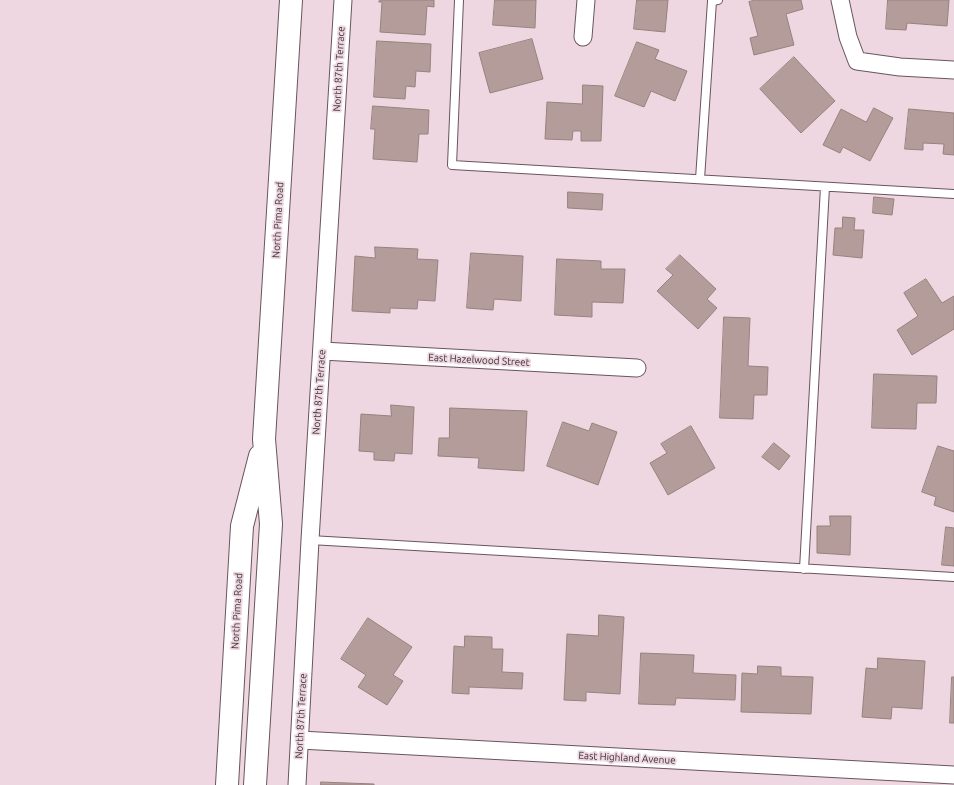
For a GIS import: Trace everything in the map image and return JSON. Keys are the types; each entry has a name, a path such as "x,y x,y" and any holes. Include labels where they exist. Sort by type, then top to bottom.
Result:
{"main road":[{"name":"North Pima Road","path":"255,785 271,524 264,439 291,0"},
{"name":"North Pima Road","path":"227,785 242,526 264,439"}],"street":[{"name":"North 87th Terrace","path":"297,785 310,540 343,0"},
{"path":"583,36 586,0"},
{"path":"840,0 848,37 857,61 900,67 954,70"},
{"name":"East Hazelwood Street","path":"322,351 637,368"},
{"name":"East Highland Avenue","path":"300,740 954,775"}],"lane":[{"path":"459,0 452,165 954,194"},
{"path":"700,179 712,2 718,0"},
{"path":"804,569 825,187"},
{"path":"310,540 954,577"}],"building":[{"path":"380,0 434,0 434,7 427,6 425,35 380,32 382,2 379,2"},
{"path":"495,0 536,0 535,28 493,25"},
{"path":"637,0 668,0 665,32 634,29"},
{"path":"755,0 801,0 803,9 786,14 794,45 754,55 750,38 758,36 749,2"},
{"path":"888,0 949,0 947,26 907,23 906,30 886,29"},
{"path":"532,39 543,79 490,93 479,53"},
{"path":"377,41 431,44 430,72 416,71 415,87 406,86 405,99 374,97"},
{"path":"637,42 659,50 655,59 687,71 675,101 651,91 644,107 615,96"},
{"path":"794,57 835,101 801,133 760,89"},
{"path":"583,85 603,86 601,141 581,141 581,131 573,131 572,140 545,139 547,102 582,104"},
{"path":"373,106 429,110 428,134 419,134 417,162 373,159 375,129 371,129"},
{"path":"874,108 893,118 870,161 843,147 840,153 823,145 841,109 866,122"},
{"path":"909,109 954,113 954,155 943,154 944,144 923,143 923,150 905,149"},
{"path":"568,192 603,194 602,210 568,208"},
{"path":"874,197 894,199 892,215 873,213"},
{"path":"843,217 855,218 854,230 864,230 862,258 833,255 835,228 842,228"},
{"path":"375,247 418,249 417,259 438,260 435,301 418,300 417,309 390,308 390,313 352,311 355,256 375,258"},
{"path":"471,253 523,256 521,301 494,299 493,310 467,308"},
{"path":"680,255 716,289 707,299 717,308 698,329 657,291 673,275 666,269"},
{"path":"557,259 601,261 601,269 625,269 623,303 592,302 592,317 555,315"},
{"path":"926,279 942,303 954,296 954,329 912,355 897,330 918,316 904,293"},
{"path":"724,317 750,318 748,366 768,367 767,395 754,395 753,419 720,418"},
{"path":"874,374 937,376 936,403 917,403 916,429 872,428"},
{"path":"391,405 414,407 412,454 395,453 394,461 374,460 374,452 359,451 361,414 391,416"},
{"path":"450,408 527,411 524,471 478,468 479,458 438,456 439,438 449,438"},
{"path":"563,422 589,431 592,423 617,432 598,485 547,466"},
{"path":"691,426 715,468 668,495 650,463 667,453 661,444"},
{"path":"774,443 790,456 779,470 762,457"},
{"path":"938,446 954,451 954,512 934,505 936,497 922,492"},
{"path":"830,516 851,516 850,555 817,553 817,526 830,526"},
{"path":"946,527 954,528 954,566 942,565"},
{"path":"599,615 624,617 620,694 586,692 586,701 564,700 567,634 598,636"},
{"path":"368,618 412,647 393,675 403,681 387,705 358,687 366,675 341,659"},
{"path":"465,636 492,637 492,649 503,649 502,672 523,673 522,689 469,687 469,694 452,693 454,646 464,647"},
{"path":"641,653 694,655 693,673 736,675 735,700 676,698 675,705 639,704"},
{"path":"878,658 925,661 922,709 892,707 891,719 862,717 866,668 877,669"},
{"path":"758,666 781,667 781,676 813,677 811,714 741,712 742,673 757,674"},
{"path":"952,677 954,677 954,723 950,723"},
{"path":"321,782 374,784 374,785 321,785"}]}
